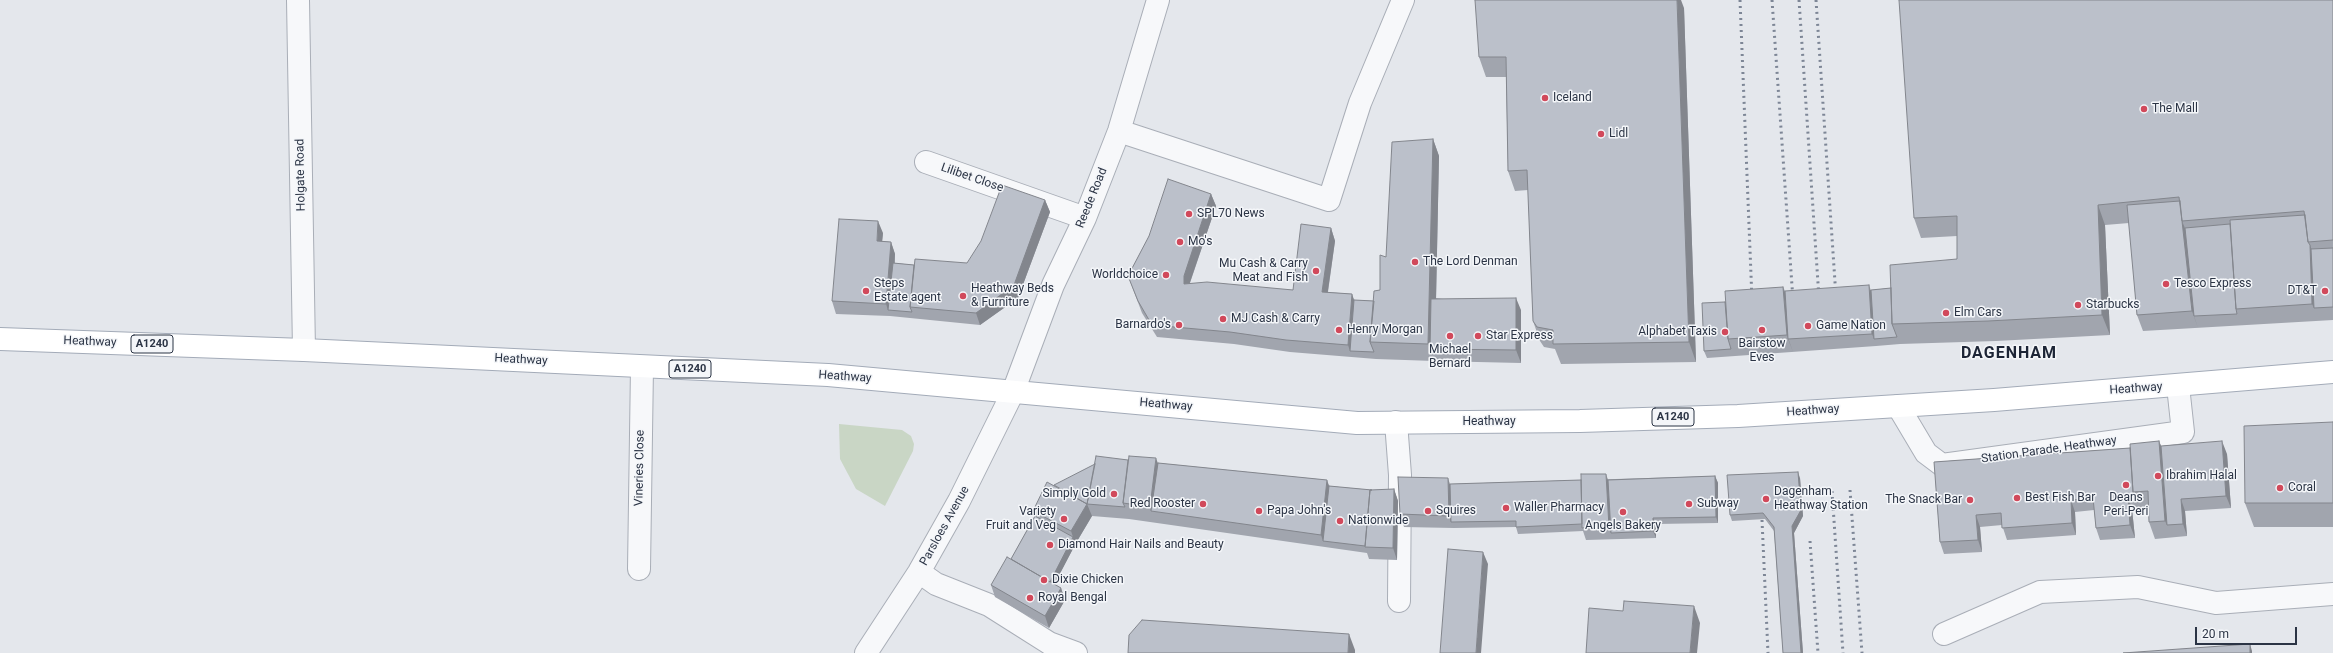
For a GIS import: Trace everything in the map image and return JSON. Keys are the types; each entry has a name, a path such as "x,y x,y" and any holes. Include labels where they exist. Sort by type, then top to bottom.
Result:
{"main road":[{"name":"Heathway","path":"0,339 304,350 828,375 1357,424 1396,422 1580,421 1738,416 2178,386 2333,372"}],"street":[{"name":"Holgate Road","path":"298,0 304,350"},
{"name":"Reede Road","path":"1013,392 1053,285 1085,218 1119,131 1158,0"},
{"path":"1119,131 1329,200 1360,103 1403,0"},
{"name":"Lilibet Close","path":"926,162 1085,218"},
{"name":"Vineries Close","path":"639,569 642,367"},
{"name":"Station Parade, Heathway","path":"1898,406 1926,453 1942,465 2183,432 2178,386"},
{"name":"Parsloes Avenue","path":"866,653 919,572 973,476 1013,392"},
{"path":"1396,422 1400,475 1399,601"},
{"path":"919,572 936,584 989,605 1049,643 1076,653"},
{"path":"1944,634 2040,592 2138,587 2216,603 2333,594"}],"green space":[{"path":"839,424 902,430 911,436 914,444 913,451 885,506 856,489 840,459"}],"building":[{"name":"Lidl","path":"1475,0 1677,0 1689,342 1553,344 1553,330 1537,327 1533,321 1527,170 1508,171 1506,57 1479,57"},
{"name":"The Mall","path":"1899,0 2333,0 2333,240 2308,242 2304,211 2182,221 2179,197 2098,205 2102,315 1892,324 1890,265 1957,259 1957,216 1914,218"},
{"name":"The Lord Denman","path":"1433,139 1428,344 1370,342 1374,291 1380,290 1380,255 1386,257 1392,142"},
{"path":"1168,179 1211,194 1184,276 1184,284 1207,282 1293,290 1301,224 1331,228 1322,292 1352,294 1348,345 1286,340 1230,332 1152,325 1138,301 1128,276 1149,236"},
{"path":"1002,185 1045,200 1014,285 976,313 910,307 915,259 967,263 981,241"},
{"name":"Tesco Express","path":"2180,201 2192,311 2137,315 2127,205"},
{"path":"2305,215 2308,242 2310,245 2312,304 2236,309 2230,220"},
{"name":"Steps Estate agent","path":"839,219 878,221 877,241 891,242 886,304 832,301"},
{"path":"2230,224 2237,314 2194,316 2185,228"},
{"name":"DT&T","path":"2333,248 2333,307 2314,308 2311,249"},
{"path":"893,263 914,265 910,307 912,312 888,310"},
{"path":"1869,285 1872,334 1788,339 1785,291"},
{"path":"1783,287 1787,335 1728,339 1725,291"},
{"path":"1891,288 1892,324 1897,337 1874,339 1871,290"},
{"path":"1516,298 1516,350 1430,349 1431,299"},
{"path":"1354,300 1374,301 1370,342 1374,352 1350,351"},
{"path":"1725,302 1728,339 1731,349 1704,351 1702,303"},
{"path":"2333,422 2333,503 2245,503 2244,426"},
{"path":"2159,441 2165,521 2149,522 2148,491 2133,492 2130,444"},
{"path":"2222,441 2226,496 2181,499 2183,524 2167,525 2161,446"},
{"path":"2130,448 2133,492 2135,496 2128,497 2130,525 2096,528 2093,498 2071,500 2072,523 2002,528 2001,513 1976,515 1978,540 1940,542 1934,462"},
{"path":"1096,456 1128,460 1123,503 1125,507 1087,504"},
{"path":"1129,456 1156,458 1150,507 1123,503"},
{"path":"1158,463 1327,480 1321,535 1151,511"},
{"path":"1095,464 1087,504 1054,485"},
{"path":"1798,472 1801,510 1792,526 1801,653 1783,653 1774,527 1763,513 1730,515 1727,475"},
{"path":"1581,474 1606,474 1609,527 1582,528"},
{"path":"1715,476 1716,517 1653,518 1653,531 1611,533 1608,480"},
{"name":"Squires","path":"1398,477 1448,478 1449,516 1400,514"},
{"path":"1581,480 1582,524 1516,527 1516,521 1451,522 1450,484"},
{"path":"1047,482 1087,504 1071,531 1033,511"},
{"path":"1329,486 1372,490 1370,490 1365,546 1323,541"},
{"path":"1394,489 1393,548 1365,547 1370,490"},
{"path":"1035,516 1073,537 1050,582 1011,559"},
{"path":"1448,549 1483,552 1476,653 1440,653"},
{"name":"Royal Bengal","path":"1007,557 1061,588 1045,616 991,585"},
{"path":"1624,601 1694,606 1690,653 1586,653 1589,608 1623,611"},
{"path":"1142,620 1349,634 1348,653 1128,653 1129,635"},
{"path":"2250,644 2250,653 2123,653"}],"railway":[{"path":"1740,0 1752,300"},
{"path":"1772,0 1793,300"},
{"path":"1799,0 1819,298"},
{"path":"1816,0 1836,297"},
{"path":"1850,490 1862,653"},
{"path":"1832,491 1843,653"},
{"path":"1762,520 1768,653"},
{"path":"1810,541 1818,653"}],"place":[{"name":"Iceland","path":"1545,98"},
{"name":"The Mall","path":"2144,109"},
{"name":"Lidl","path":"1601,134"},
{"name":"SPL70 News","path":"1189,214"},
{"name":"Mo's","path":"1180,242"},
{"name":"The Lord Denman","path":"1415,262"},
{"name":"Mu Cash & Carry Meat and Fish","path":"1316,271"},
{"name":"Worldchoice","path":"1166,275"},
{"name":"Tesco Express","path":"2166,284"},
{"name":"Steps Estate agent","path":"866,291"},
{"name":"DT&T","path":"2325,291"},
{"name":"Heathway Beds & Furniture","path":"963,296"},
{"name":"Starbucks","path":"2078,305"},
{"name":"Elm Cars","path":"1946,313"},
{"name":"MJ Cash & Carry","path":"1223,319"},
{"name":"Barnardo's","path":"1179,325"},
{"name":"Game Nation","path":"1808,326"},
{"name":"Henry Morgan","path":"1339,330"},
{"name":"Bairstow Eves","path":"1762,330"},
{"name":"Alphabet Taxis","path":"1725,332"},
{"name":"Michael Bernard","path":"1450,336"},
{"name":"Star Express","path":"1478,336"},
{"name":"Ibrahim Halal","path":"2158,476"},
{"name":"Deans Peri-Peri","path":"2126,485"},
{"name":"Coral","path":"2280,488"},
{"name":"Simply Gold","path":"1114,494"},
{"name":"Best Fish Bar","path":"2017,498"},
{"name":"Dagenham Heathway Station","path":"1766,499"},
{"name":"The Snack Bar","path":"1970,500"},
{"name":"Red Rooster","path":"1203,504"},
{"name":"Subway","path":"1689,504"},
{"name":"Waller Pharmacy","path":"1506,508"},
{"name":"Papa John's","path":"1259,511"},
{"name":"Squires","path":"1428,511"},
{"name":"Angels Bakery","path":"1623,512"},
{"name":"Variety Fruit and Veg","path":"1064,519"},
{"name":"Nationwide","path":"1340,521"},
{"name":"Diamond Hair Nails and Beauty","path":"1050,545"},
{"name":"Dixie Chicken","path":"1044,580"},
{"name":"Royal Bengal","path":"1030,598"}],"district":[{"name":"DAGENHAM","path":"2009,354"}]}
